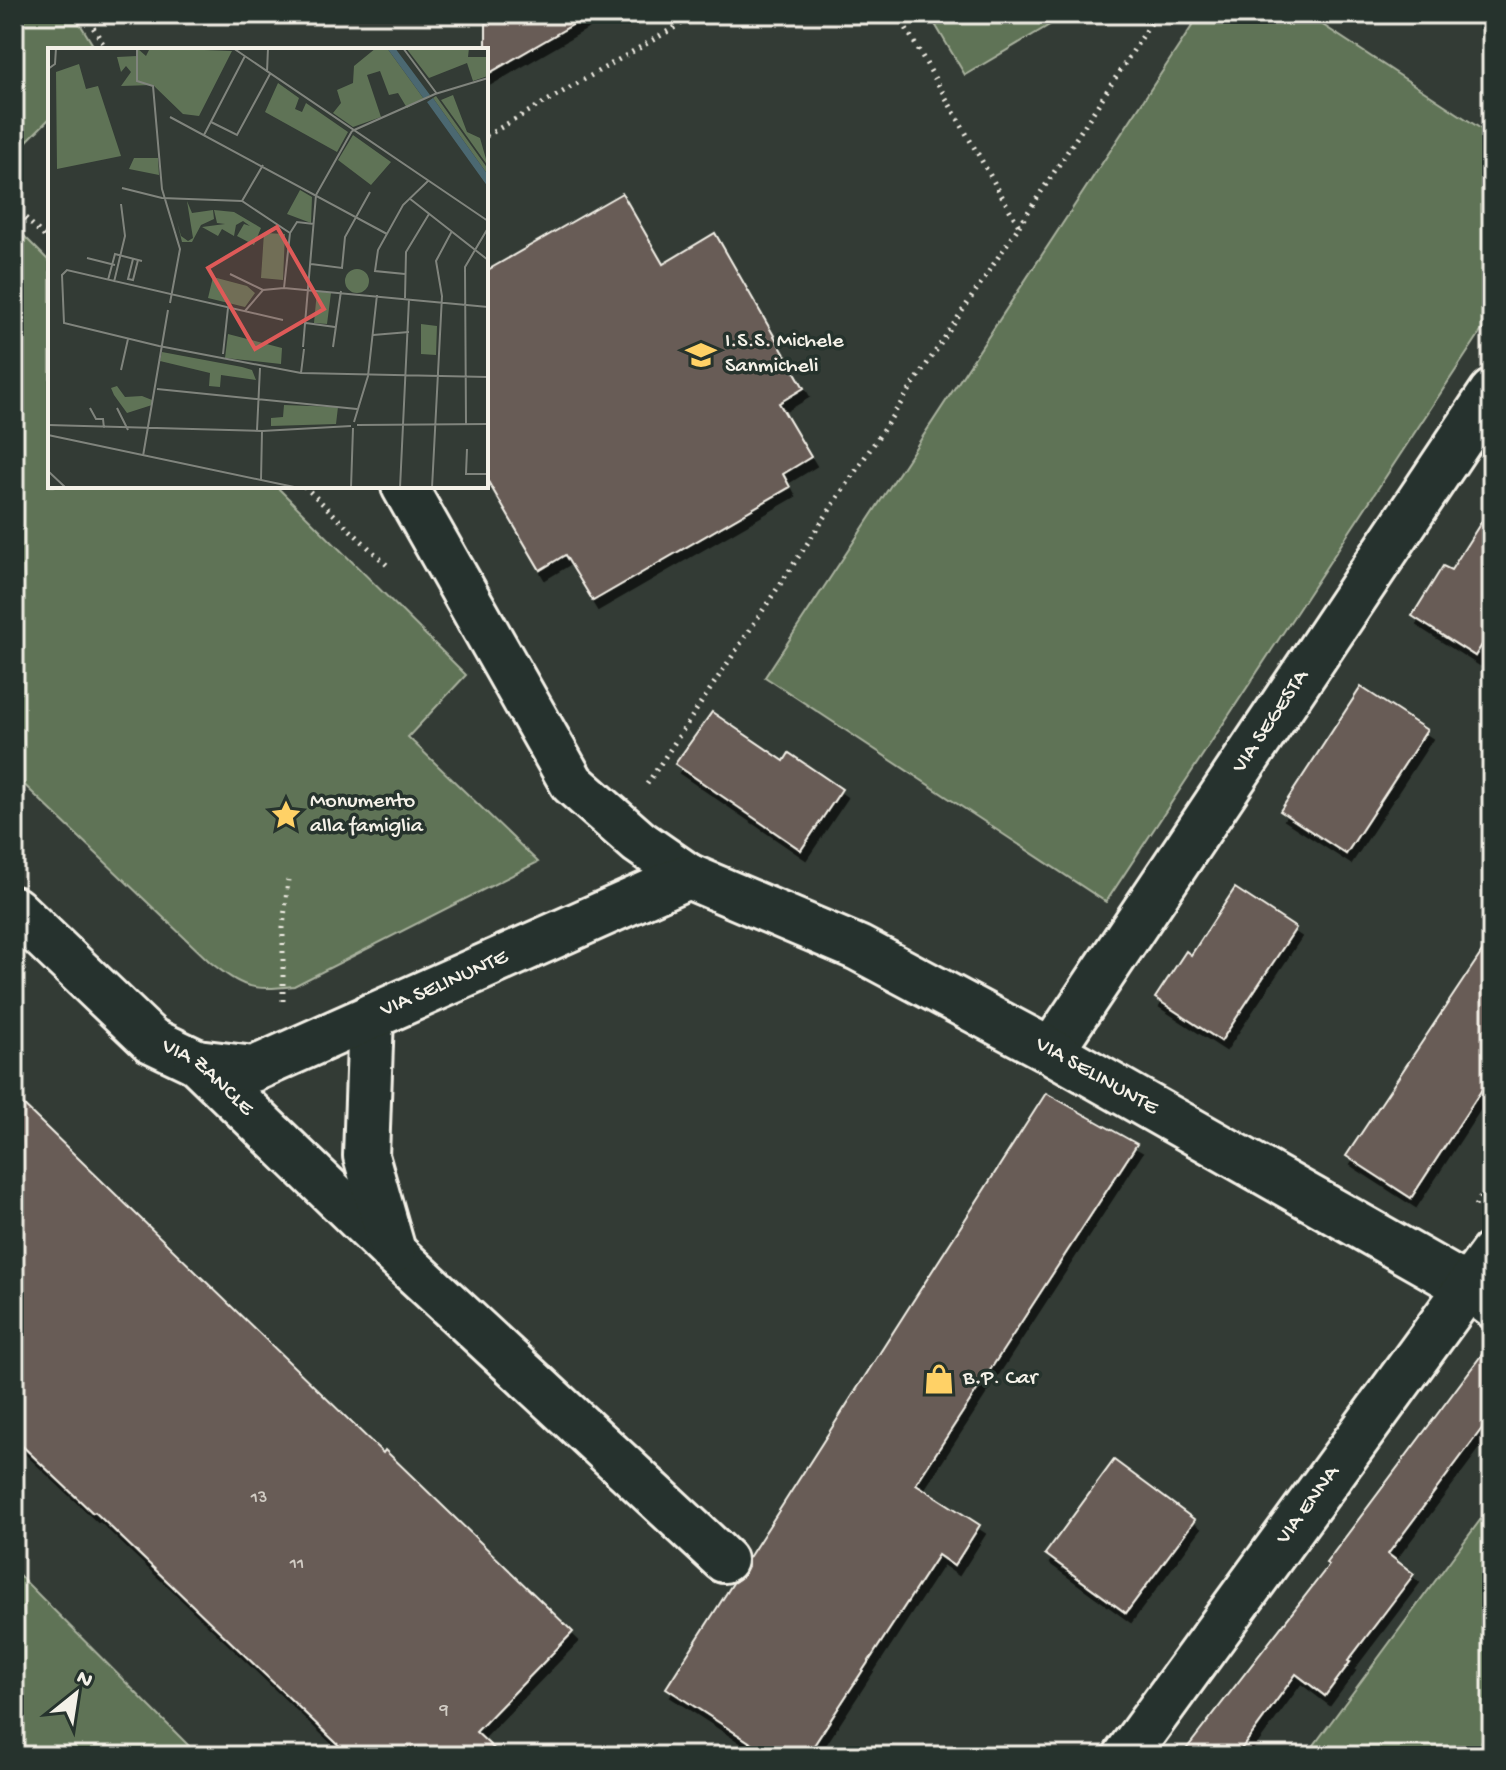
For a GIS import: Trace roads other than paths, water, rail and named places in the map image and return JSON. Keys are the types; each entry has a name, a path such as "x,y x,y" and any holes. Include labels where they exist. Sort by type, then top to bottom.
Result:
{"street":[{"name":"VIA SEGESTA","path":"1051,1051 1492,392"},
{"name":"VIA SELINUNTE","path":"405,488 572,783 639,842 688,876 858,948 1484,1283"},
{"name":"VIA SELINUNTE","path":"197,1062 254,1069 688,876"},
{"name":"VIA ZANCLE","path":"14,909 151,1040 197,1062 394,1253 724,1560"},
{"path":"371,1016 366,1156 394,1253"},
{"name":"VIA ENNA","path":"1126,1756 1484,1283"}],"place":[{"name":"I.S.S. Michele Sanmicheli","path":"701,355"},
{"name":"Monumento alla famiglia","path":"286,815"},
{"name":"B.P. Car","path":"939,1379"}]}
